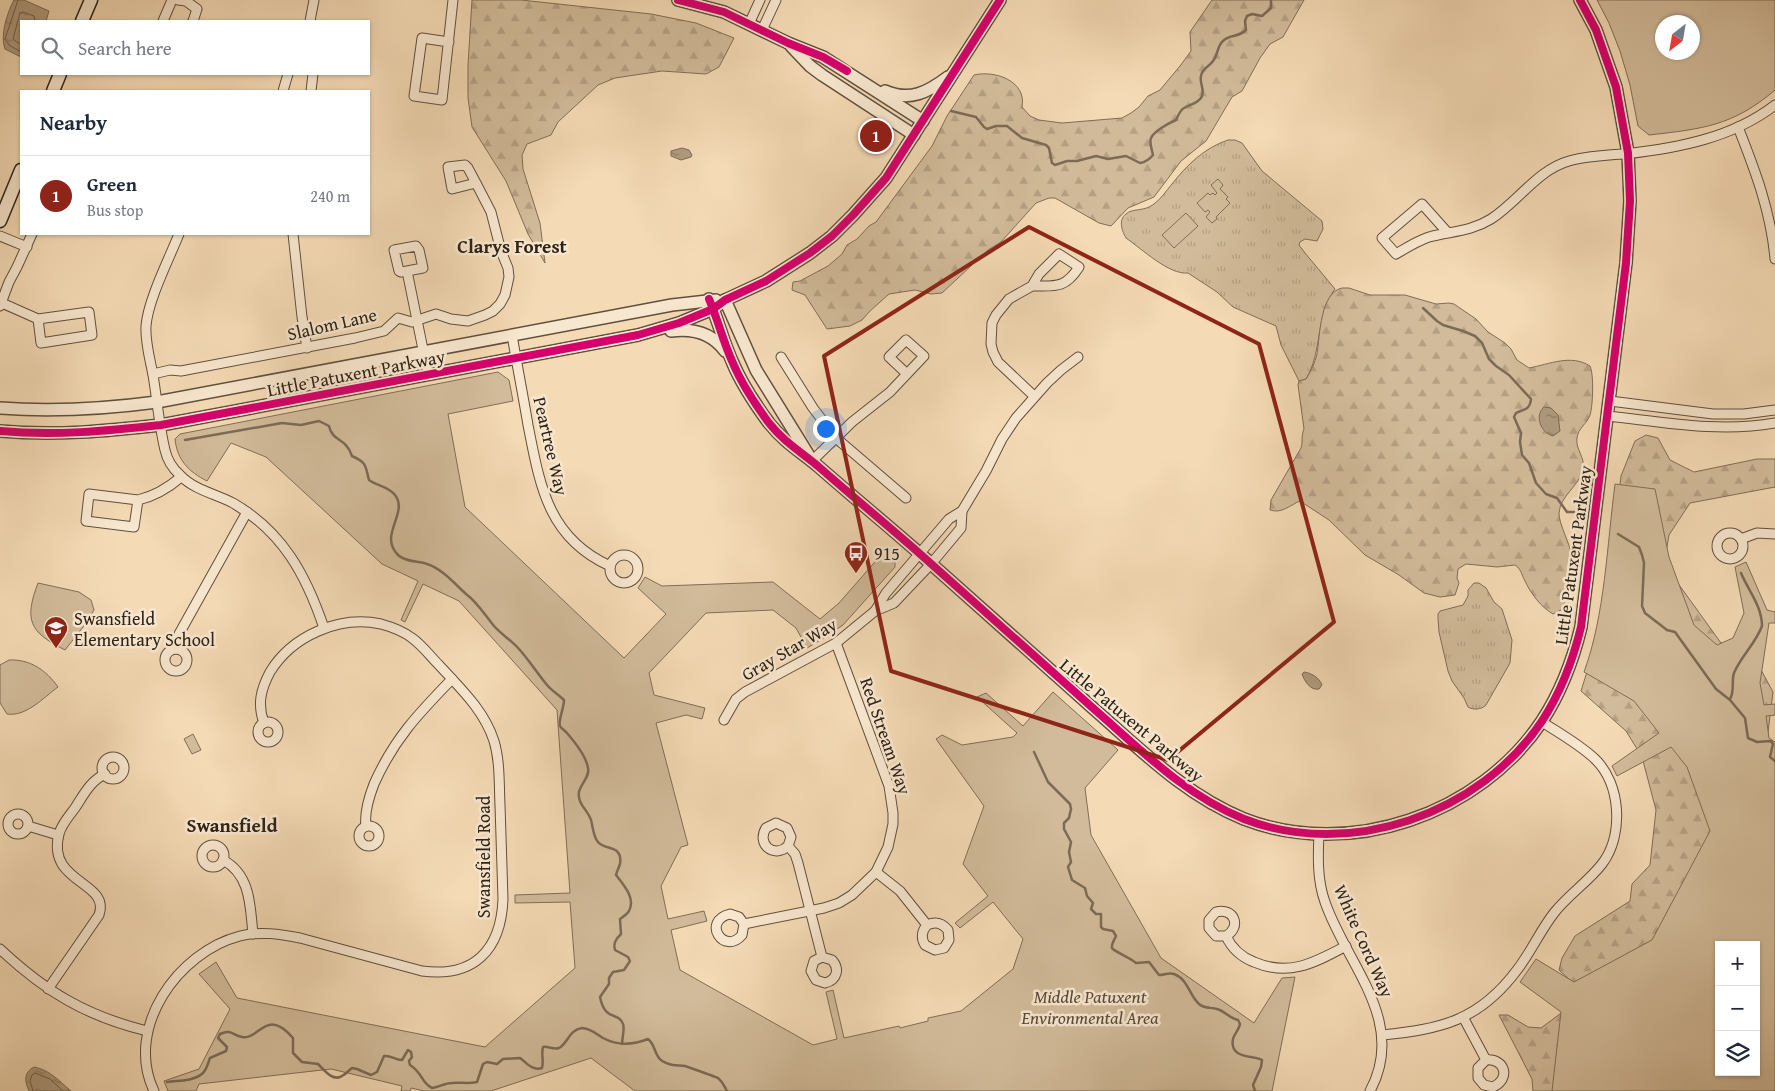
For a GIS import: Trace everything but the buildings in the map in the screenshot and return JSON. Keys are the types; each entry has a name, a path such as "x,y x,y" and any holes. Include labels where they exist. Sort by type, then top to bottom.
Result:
{"main road":[{"path":"82,20 91,0"},
{"path":"53,90 60,75"},
{"path":"0,221 20,172"}],"street":[{"path":"163,20 172,0"},
{"path":"184,0 197,9 193,20"},
{"path":"310,20 314,0"},
{"path":"449,42 422,38 414,96 442,100 449,42 453,0"},
{"path":"678,0 724,12 788,43 824,57 923,121"},
{"path":"749,24 760,0"},
{"path":"762,30 776,0"},
{"name":"Little Patuxent Parkway","path":"0,408 52,411 85,410 157,402 512,335 711,304 725,300 766,282 810,253 832,236 853,215 880,184 923,121 1000,0"},
{"name":"Little Patuxent Parkway","path":"711,304 732,361 752,398 786,443 812,461 919,553 1147,756 1191,791 1211,804 1248,820 1296,831 1341,833 1382,828 1426,814 1444,806 1492,775 1524,744 1542,722 1556,698 1575,652 1581,627 1610,401 1629,229 1630,175 1621,113 1610,66 1596,30 1580,0"},
{"path":"788,43 822,76 914,134"},
{"path":"865,83 894,95 915,96 932,89 953,73"},
{"path":"283,90 288,75"},
{"path":"311,90 313,75"},
{"path":"1448,233 1422,204 1382,238 1396,254 1416,243 1448,233 1470,230 1491,219 1543,175 1558,165 1581,158 1694,143 1721,135 1775,105"},
{"path":"1738,127 1764,198 1775,259"},
{"name":"Slalom Lane","path":"153,374 170,370 181,371 308,348 384,331 398,318 412,322 432,314 459,321 477,318 493,311 505,295 509,277 508,268 501,251 491,212 476,183"},
{"path":"32,235 18,267 8,282 1,304 38,318 89,312 92,335 41,343 38,318"},
{"path":"179,235 148,315 146,336 168,458 173,469 181,477 198,487 226,499 247,512 271,532 292,558 311,591 324,628"},
{"path":"293,235 302,317 308,348"},
{"path":"0,236 27,246"},
{"path":"1032,286 1039,274 1058,254 1078,267 1074,275 1065,284 1032,286 1008,299 992,323 990,333 993,352 998,362 1034,396"},
{"path":"407,271 428,374"},
{"name":"Little Patuxent Parkway","path":"725,300 756,370 812,461"},
{"name":"Little Patuxent Parkway","path":"0,431 49,434 84,433 161,425 638,335 679,323 711,304"},
{"path":"638,335 682,330 699,332 713,338 720,344 732,361"},
{"name":"Peartree Way","path":"512,335 539,477 549,507 567,536 597,560 610,566"},
{"path":"782,357 813,408 836,438 906,498"},
{"path":"962,511 1009,427 1034,396 1061,370 1078,357"},
{"path":"812,461 852,422 890,392 907,374"},
{"path":"1610,401 1713,414 1744,414 1775,410"},
{"path":"1608,416 1720,428 1744,428 1775,424"},
{"path":"138,500 134,527 86,521 89,494 138,500 163,491 181,477"},
{"name":"Gray Star Way","path":"876,611 886,592 949,518 962,511"},
{"name":"Gray Star Way","path":"724,720 736,699 745,692 836,643 876,611 894,603 961,528 962,511"},
{"path":"176,649 179,634 247,512"},
{"path":"1741,539 1757,533 1775,534"},
{"name":"Swansfield Road","path":"154,1091 147,1061 148,1031 157,1005 165,992 187,966 212,947 253,934 267,933 300,938 422,971 439,973 450,972 474,962 489,947 499,929 502,917 499,782 494,741 482,715 414,639 393,628 380,624 350,623 324,628 296,644 274,666 266,679 259,703 264,722"},
{"name":"Red Stream Way","path":"744,924 824,908 845,899 863,886 876,872 884,858 891,834 894,813 892,799 889,786 836,643"},
{"path":"366,826 365,819 372,789 390,751 411,722 452,680"},
{"path":"1382,1035 1429,1029 1463,1017 1478,1009 1518,970 1556,911 1603,862 1608,853 1615,831 1616,807 1609,779 1596,760 1586,751 1542,722"},
{"path":"48,989 100,915 102,909 102,903 96,894 63,867 58,852 58,835 93,782 105,774"},
{"path":"28,826 58,835"},
{"name":"White Cord Way","path":"1319,833 1320,885 1330,916 1370,991 1379,1016 1382,1035 1380,1062 1370,1091"},
{"path":"788,846 795,854 798,863 822,957"},
{"path":"223,860 235,868 242,877 249,898 253,934"},
{"path":"876,872 900,891 927,925"},
{"path":"1226,936 1234,950 1243,956 1265,966 1276,968 1290,969 1305,965 1346,946"},
{"path":"0,949 26,973 48,989 85,1010 104,1019 148,1031"},
{"path":"1463,1017 1486,1060"}],"highlighted area":[{"path":"1029,227 1259,344 1334,622 1168,760 891,671 824,356"}],"green space":[{"path":"472,0 521,0 651,14 696,23 734,38 719,67 706,74 662,71 615,78 598,85 558,122 551,135 527,144 522,155 523,169 540,223 545,263 528,234 506,181 472,127 468,98 468,65"},
{"path":"1212,0 1304,0 1283,37 1270,44 1242,91 1232,97 1206,141 1181,161 1154,197 1128,208 1111,226 1099,223 1055,198 1049,198 1036,203 1001,242 988,250 942,293 931,294 915,290 889,294 862,320 850,326 827,329 805,295 792,290 793,282 800,281 828,266 842,254 847,245 857,239 869,226 876,222 932,146 947,116 974,75 991,74 1008,79 1020,90 1022,107 1030,116 1039,120 1062,123 1122,118 1139,107 1148,96 1160,90 1180,66 1191,51 1190,32"},
{"path":"1597,0 1775,0 1775,90 1745,111 1716,124 1701,128 1649,135 1638,126 1630,85 1620,51"},
{"path":"1228,140 1242,143 1262,171 1322,221 1323,229 1317,241 1305,239 1299,245 1335,289 1324,310 1315,357 1306,379 1299,381 1281,345 1276,326 1233,307 1217,292 1188,273 1181,273 1164,266 1126,238 1122,229 1121,222 1126,214 1154,204 1197,158 1219,143"},
{"path":"1218,179 1223,185 1220,189 1228,197 1226,199 1230,203 1212,223 1206,217 1210,212 1208,210 1205,212 1197,203 1208,193 1215,195 1217,193 1211,185"},
{"path":"1186,213 1198,226 1174,248 1162,235"},
{"path":"1349,288 1370,295 1405,295 1436,304 1454,304 1476,319 1488,332 1505,343 1517,360 1529,368 1568,360 1583,362 1590,366 1593,383 1591,411 1577,438 1584,466 1578,481 1563,501 1559,513 1572,557 1571,576 1563,609 1553,614 1544,608 1533,595 1520,570 1515,565 1497,567 1466,564 1458,569 1457,578 1459,583 1455,595 1440,597 1424,593 1399,575 1365,555 1329,520 1300,501 1282,510 1270,510 1271,500 1302,446 1304,429 1299,381 1306,379 1315,360 1325,306 1335,291"},
{"name":"Middle Patuxent Environmental Area","path":"498,372 509,380 513,401 448,414 465,507 624,658 666,614 638,588 645,577 662,586 773,582 820,619 839,603 888,547 895,554 895,567 843,625 807,648 796,628 773,610 706,613 649,673 654,695 705,708 702,719 686,715 656,723 688,845 681,847 661,886 668,919 704,911 707,921 671,930 680,970 813,1045 837,1039 826,992 833,990 844,1038 899,1026 900,1028 928,1021 928,1018 961,1011 1013,969 1023,939 993,902 960,928 955,923 988,896 963,864 984,806 936,739 942,735 962,745 1013,737 1017,733 977,697 986,693 1023,726 1053,692 1118,750 1085,788 1091,835 1161,958 1254,1023 1282,978 1295,977 1272,1091 635,1091 591,1058 491,1091 425,1091 411,1088 410,1091 401,1091 402,1086 331,1069 199,1084 196,1091 168,1091 164,1081 199,1069 230,1009 199,974 216,962 237,998 485,1047 575,968 570,902 515,903 515,895 570,893 557,710 459,601 423,584 405,622 401,620 418,581 382,564 266,457 231,443 207,481 189,469 181,459 175,439 180,434"},
{"path":"1646,435 1658,438 1670,460 1694,472 1757,459 1775,459 1775,487 1690,503 1669,535 1664,564 1721,643 1746,647 1773,692 1767,740 1775,745 1775,1091 1533,1091 1532,1079 1499,1015 1508,1015 1528,1027 1541,1028 1572,1005 1570,980 1559,970 1562,958 1575,936 1630,901 1632,884 1650,865 1656,810 1642,757 1626,731 1581,691 1604,617 1621,476 1635,441"},
{"path":"1615,484 1655,489 1669,557 1694,625 1717,645 1733,638 1744,613 1735,567 1746,562 1767,610 1775,612 1775,623 1769,623 1760,683 1764,705 1775,704 1775,715 1766,716 1769,738 1775,742 1775,1091 1552,1091 1561,1012 1520,982 1536,959 1574,982 1652,940 1710,831 1687,767 1671,747 1617,776 1612,766 1659,733 1634,701 1584,672 1597,627"},
{"path":"38,583 79,592 91,600 94,610 65,650 44,637 33,624 31,607"},
{"path":"1474,583 1479,583 1486,588 1494,602 1502,609 1512,640 1510,663 1486,705 1477,709 1468,707 1452,681 1439,632 1438,619 1440,611 1463,605 1468,596 1468,590"},
{"path":"9,660 24,661 37,667 48,675 58,687 28,710 21,713 7,714 0,703 0,665"},
{"path":"193,734 201,750 192,754 184,739"}],"water":[{"path":"14,0 24,0 49,11 46,20 20,20 20,56 5,49 3,37 9,11"},
{"path":"682,148 689,150 692,155 691,157 681,160 671,156 671,151"},
{"path":"1544,407 1551,408 1558,415 1560,431 1553,436 1545,431 1540,424 1539,419"},
{"path":"1304,672 1312,674 1319,680 1322,685 1319,689 1313,688 1308,684 1302,674"},
{"path":"34,1067 50,1073 71,1091 29,1091 26,1078 30,1069"}],"waterway":[{"path":"951,111 976,117 987,129 996,126 1007,126 1022,138 1046,145 1049,148 1052,163 1055,165 1096,156 1108,159 1126,156 1140,163 1144,162 1153,155 1150,142 1153,135 1176,120 1183,109 1201,98 1203,92 1202,73 1215,59 1221,43 1228,37 1240,34 1246,30 1245,21 1247,16 1252,14 1262,16 1271,8 1271,0"},
{"path":"1423,308 1443,325 1475,336 1482,343 1489,359 1509,375 1531,399 1528,407 1516,413 1514,417 1521,433 1522,455 1529,463 1536,483 1546,494 1557,498 1567,512 1574,512"},
{"path":"185,440 282,423 301,425 319,421 329,426 333,435 346,445 352,456 365,465 369,480 395,495 399,509 391,540 398,555 408,560 432,566 448,577 474,601 494,626 519,649 549,687 564,700 560,726 579,748 588,768 588,774 579,792 580,800 590,816 596,840 601,845 619,853 620,864 616,875 628,892 631,901 629,911 620,919 621,934 616,939 614,945 615,950 628,957 630,961 624,970 613,972 609,978 609,984 600,997 605,1010 621,1020 624,1026 622,1044"},
{"path":"1618,534 1639,547 1642,555 1644,563 1642,606 1645,613 1667,630 1675,632 1716,689 1730,700 1745,718 1748,738 1757,742 1771,741 1773,744 1770,757 1775,761"},
{"path":"1730,699 1734,673 1762,626 1760,612 1741,573"},
{"path":"1034,752 1048,782 1070,804 1069,818 1064,823 1064,829 1071,842 1069,852 1071,862 1068,867 1072,880 1085,888 1087,896 1093,903 1091,909 1096,914 1101,914 1101,927 1113,931 1116,936 1112,948 1136,963 1149,962 1159,975 1170,973 1179,976 1201,1006 1215,1008 1238,1020 1240,1024 1233,1039 1235,1050 1243,1056 1262,1060 1253,1085 1255,1091"},
{"path":"167,1082 190,1079 203,1073 210,1058 226,1051 227,1047 218,1038 220,1034 230,1032 242,1037 248,1037 269,1025 276,1025 284,1029 293,1038 293,1053 302,1062 318,1064 335,1078 352,1068 371,1075 377,1072 384,1056 402,1060 408,1050 411,1052 412,1057 409,1061 410,1065 428,1086 432,1088 449,1083 477,1082 483,1064 487,1062 497,1064 503,1059 520,1058 532,1067 542,1068 543,1047 559,1048 574,1031 585,1028 609,1041 620,1043 631,1043 648,1039 660,1059 664,1062 685,1066 718,1078 727,1091"}],"cycle path":[{"path":"678,0 724,12 788,43 823,57 847,71"},
{"path":"0,431 60,433 161,425 638,335 679,323 713,309 725,300 766,281 810,253 832,236 853,215 886,178 1000,0"},
{"path":"709,299 740,377 764,416 781,436 907,542 1164,770 1202,797 1223,809 1244,819 1285,830 1327,834 1369,831 1410,820 1448,804 1484,781 1516,754 1542,721 1555,699 1570,664 1581,627 1626,263 1630,201 1628,153 1616,87 1596,30 1580,0"}],"place":[{"name":"Green","path":"876,136"},
{"name":"915","path":"856,574"},
{"name":"Swansfield Elementary School","path":"56,649"}],"district":[{"name":"Clarys Forest","path":"512,246"},
{"name":"Swansfield","path":"232,825"}]}
